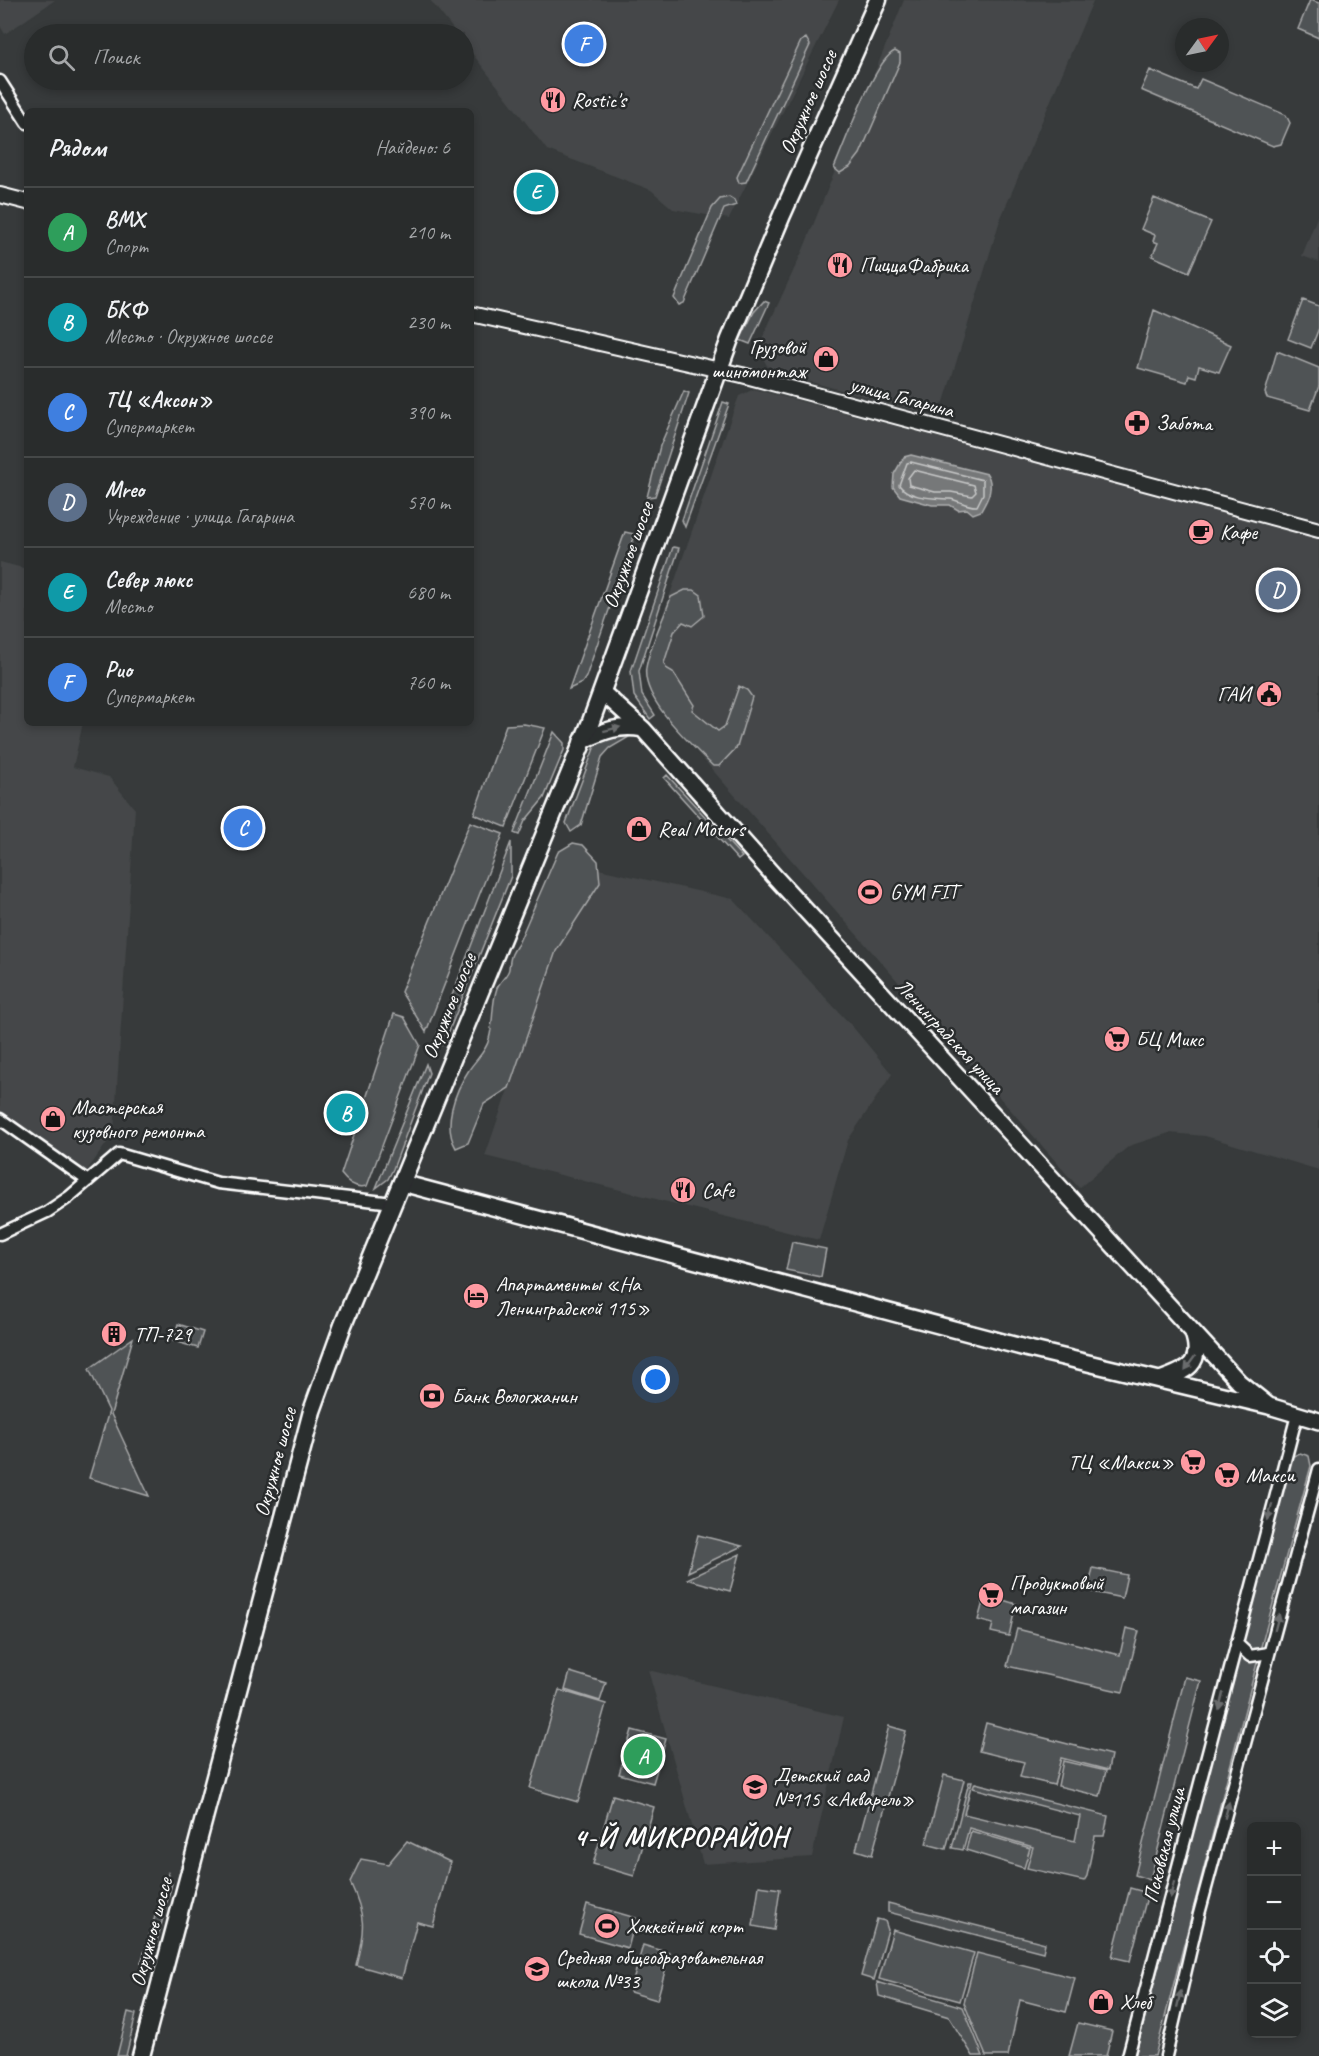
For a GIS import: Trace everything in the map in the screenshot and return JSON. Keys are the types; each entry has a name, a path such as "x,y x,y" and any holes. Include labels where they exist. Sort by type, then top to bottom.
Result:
{"main road":[{"name":"Окружное шоссе","path":"141,2056 301,1446 343,1325 602,692 718,369 782,215 878,0"},
{"name":"Ленинградская улица","path":"602,692 643,729 775,877 1239,1382 1269,1406"},
{"path":"582,741 615,727 628,726 643,729"},
{"name":"Ленинградская улица","path":"402,1183 1029,1349 1269,1406 1319,1421"},
{"path":"1160,1380 1188,1370 1194,1361 1197,1344 1191,1330"}],"street":[{"path":"0,81 24,118"},
{"path":"0,195 24,201"},
{"name":"улица Гагарина","path":"474,315 718,369 1319,530"},
{"path":"0,1119 88,1181"},
{"path":"0,1234 47,1212 119,1154 218,1184 393,1203"},
{"name":"Псковская улица","path":"1128,2056 1297,1415"},
{"path":"1166,2056 1201,1905 1319,1469"},
{"path":"1236,1643 1250,1656 1269,1653"}],"shaded area":[{"path":"0,0 55,0 5,34 0,26"},
{"path":"430,0 839,0 729,219 673,209 651,190 547,150 474,56 474,24 449,24"},
{"path":"904,0 1093,1 1000,220 944,402 934,410 922,412 770,371 760,353 761,341 803,250"},
{"path":"1310,0 1319,3 1319,38 1298,29"},
{"path":"806,38 810,45 746,182 739,183 737,177 801,41"},
{"path":"895,51 900,54 900,62 860,154 850,167 840,173 834,168 861,104 878,69"},
{"path":"1150,70 1196,89 1201,79 1286,115 1290,123 1281,144 1273,146 1141,90"},
{"path":"729,197 736,205 724,209 684,303 679,305 674,298 712,208 720,199"},
{"path":"1154,198 1211,222 1189,272 1152,256 1158,243 1153,241 1155,235 1141,229"},
{"path":"1319,212 1319,262 1302,256"},
{"path":"1303,300 1319,306 1319,328 1311,348 1288,339"},
{"path":"764,301 769,303 750,344 740,340 754,312"},
{"path":"1154,310 1231,345 1219,372 1199,366 1196,377 1189,375 1187,382 1138,368"},
{"path":"1277,351 1319,368 1319,386 1310,410 1267,398 1265,393"},
{"path":"754,389 1319,537 1319,1170 1205,1136 1169,1133 1129,1146 1079,1188 659,709 646,683 644,670 739,396"},
{"path":"684,391 689,393 655,496 647,497 660,446"},
{"path":"723,402 729,404 685,527 682,520"},
{"path":"625,532 634,534 625,580 610,607 586,677 582,683 569,689"},
{"path":"673,547 679,548 639,671 642,695 655,715 650,719 634,696 631,671"},
{"path":"0,562 24,568 24,726 82,726 73,767 109,777 135,809 114,1133 81,1179 0,1119"},
{"path":"685,590 694,590 701,595 704,616 692,626 683,622 674,632 664,663 666,668 673,672 694,705 692,710 718,731 725,726 739,686 747,690 752,697 737,747 719,766 713,766 681,734 659,708 647,681 646,668 650,651 671,597"},
{"path":"524,724 545,728 506,827 474,814 506,725"},
{"path":"554,732 564,743 564,750 544,798 525,821 519,835 514,833"},
{"path":"620,734 629,737 610,748 602,757 581,825 571,832 566,823 596,743 599,739"},
{"path":"667,775 742,857 738,860 664,778"},
{"path":"470,822 503,834 426,1032 401,992"},
{"path":"511,842 511,876 445,1041 442,1045 433,1045"},
{"path":"573,843 583,845 598,861 600,883 556,951 509,1088 484,1104 468,1143 456,1148 450,1129 452,1108 464,1078 488,1044 497,988 508,971 511,956 558,852"},
{"path":"585,866 733,899 852,1026 892,1074 848,1140 819,1240 485,1156"},
{"path":"394,1014 404,1017 420,1045 367,1186 359,1187 349,1182 341,1174"},
{"path":"426,1064 429,1073 393,1169 388,1179 376,1188"},
{"path":"792,1242 826,1249 821,1277 786,1270"},
{"path":"178,1324 203,1332 198,1348 173,1341"},
{"path":"133,1338 111,1414 149,1496 89,1478 109,1411 89,1369"},
{"path":"1300,1453 1309,1456 1311,1466 1259,1654 1241,1647 1291,1457"},
{"path":"698,1535 742,1546 688,1572"},
{"path":"740,1554 730,1591 687,1579"},
{"path":"1093,1568 1127,1575 1122,1598 1088,1591"},
{"path":"1003,1600 1016,1604 1009,1636 991,1632 993,1624 978,1620 983,1602 1001,1606"},
{"path":"1126,1628 1139,1631 1123,1692 1007,1666 1017,1629 1120,1655"},
{"path":"1240,1652 1258,1659 1155,2056 1135,2056"},
{"name":"Детский сад №115 «Акварель»","path":"648,1670 844,1717 812,1857 703,1864"},
{"path":"570,1672 606,1683 600,1701 565,1690"},
{"path":"1185,1677 1201,1681 1150,1880 1135,1875"},
{"path":"559,1690 606,1704 578,1802 530,1788"},
{"path":"986,1723 1111,1755 1108,1770 1061,1758 1054,1785 1020,1777 1024,1762 979,1751"},
{"path":"889,1726 906,1731 872,1855 856,1850"},
{"path":"632,1730 666,1739 653,1783 619,1774"},
{"path":"1063,1761 1106,1771 1100,1796 1058,1786"},
{"path":"944,1775 964,1780 946,1849 926,1844"},
{"path":"969,1782 972,1782 964,1814 1075,1841 1080,1816 973,1788 975,1783 1108,1816 1104,1836 1095,1836 1084,1881 1027,1868 1033,1847 969,1828 963,1850 952,1848"},
{"path":"613,1795 654,1807 634,1876 593,1864"},
{"path":"971,1831 1030,1848 1024,1868 966,1850"},
{"path":"407,1841 450,1862 433,1926 417,1922 402,1978 356,1965 362,1923 359,1904 350,1882 361,1859 388,1864"},
{"path":"168,1873 172,1883 153,1956 151,1961 141,1963"},
{"path":"759,1886 780,1889 774,1930 753,1926"},
{"path":"1130,1888 1148,1893 1130,1961 1112,1957"},
{"path":"888,1903 1045,1943 1043,1952 888,1912"},
{"name":"Хоккейный корт","path":"587,1904 636,1918 628,1948 579,1934"},
{"path":"877,1919 885,1921 888,1930 874,1980 861,1976"},
{"path":"893,1930 974,1953 960,2001 879,1979"},
{"path":"643,1945 670,1953 657,2000 630,1992"},
{"path":"977,1953 1075,1978 1066,2012 1020,2000 1008,2056 986,2056 964,2003"},
{"path":"877,1982 963,2007 983,2056 973,2056 949,2017 879,1996"},
{"path":"128,2012 136,2014 126,2056 117,2056"},
{"path":"1078,2023 1112,2031 1106,2056 1069,2056"}],"water":[{"path":"911,455 987,474 990,489 981,511 973,514 967,509 958,510 950,505 932,505 900,496 893,487 894,474 904,457"}],"place":[{"name":"Рио","path":"584,44"},
{"name":"Rostic's","path":"553,100"},
{"name":"Север люкс","path":"536,192"},
{"name":"ПиццаФабрика","path":"840,265"},
{"name":"Грузовой шиномонтаж","path":"826,359"},
{"name":"Забота","path":"1137,423"},
{"name":"Кафе","path":"1201,532"},
{"name":"Mreo","path":"1278,590"},
{"name":"ГАИ","path":"1269,694"},
{"name":"ТЦ «Аксон»","path":"243,828"},
{"name":"Real Motors","path":"639,829"},
{"name":"GYM FIT","path":"870,892"},
{"name":"БЦ Микс","path":"1117,1039"},
{"name":"БКФ","path":"346,1113"},
{"name":"Мастерская кузовного ремонта","path":"53,1119"},
{"name":"Cafe","path":"683,1190"},
{"name":"Апартаменты «На Ленинградской 115»","path":"476,1296"},
{"name":"ТП-729","path":"114,1334"},
{"name":"Банк Вологжанин","path":"432,1396"},
{"name":"ТЦ «Макси»","path":"1193,1462"},
{"name":"Макси","path":"1227,1475"},
{"name":"Продуктовый магазин","path":"991,1595"},
{"name":"BMX","path":"643,1756"},
{"name":"Детский сад №115 «Акварель»","path":"755,1787"},
{"name":"Хоккейный корт","path":"607,1926"},
{"name":"Средняя общеобразовательная школа №33","path":"537,1969"},
{"name":"Хлеб","path":"1101,2002"}],"district":[{"name":"4-Й МИКРОРАЙОН","path":"681,1837"}]}
